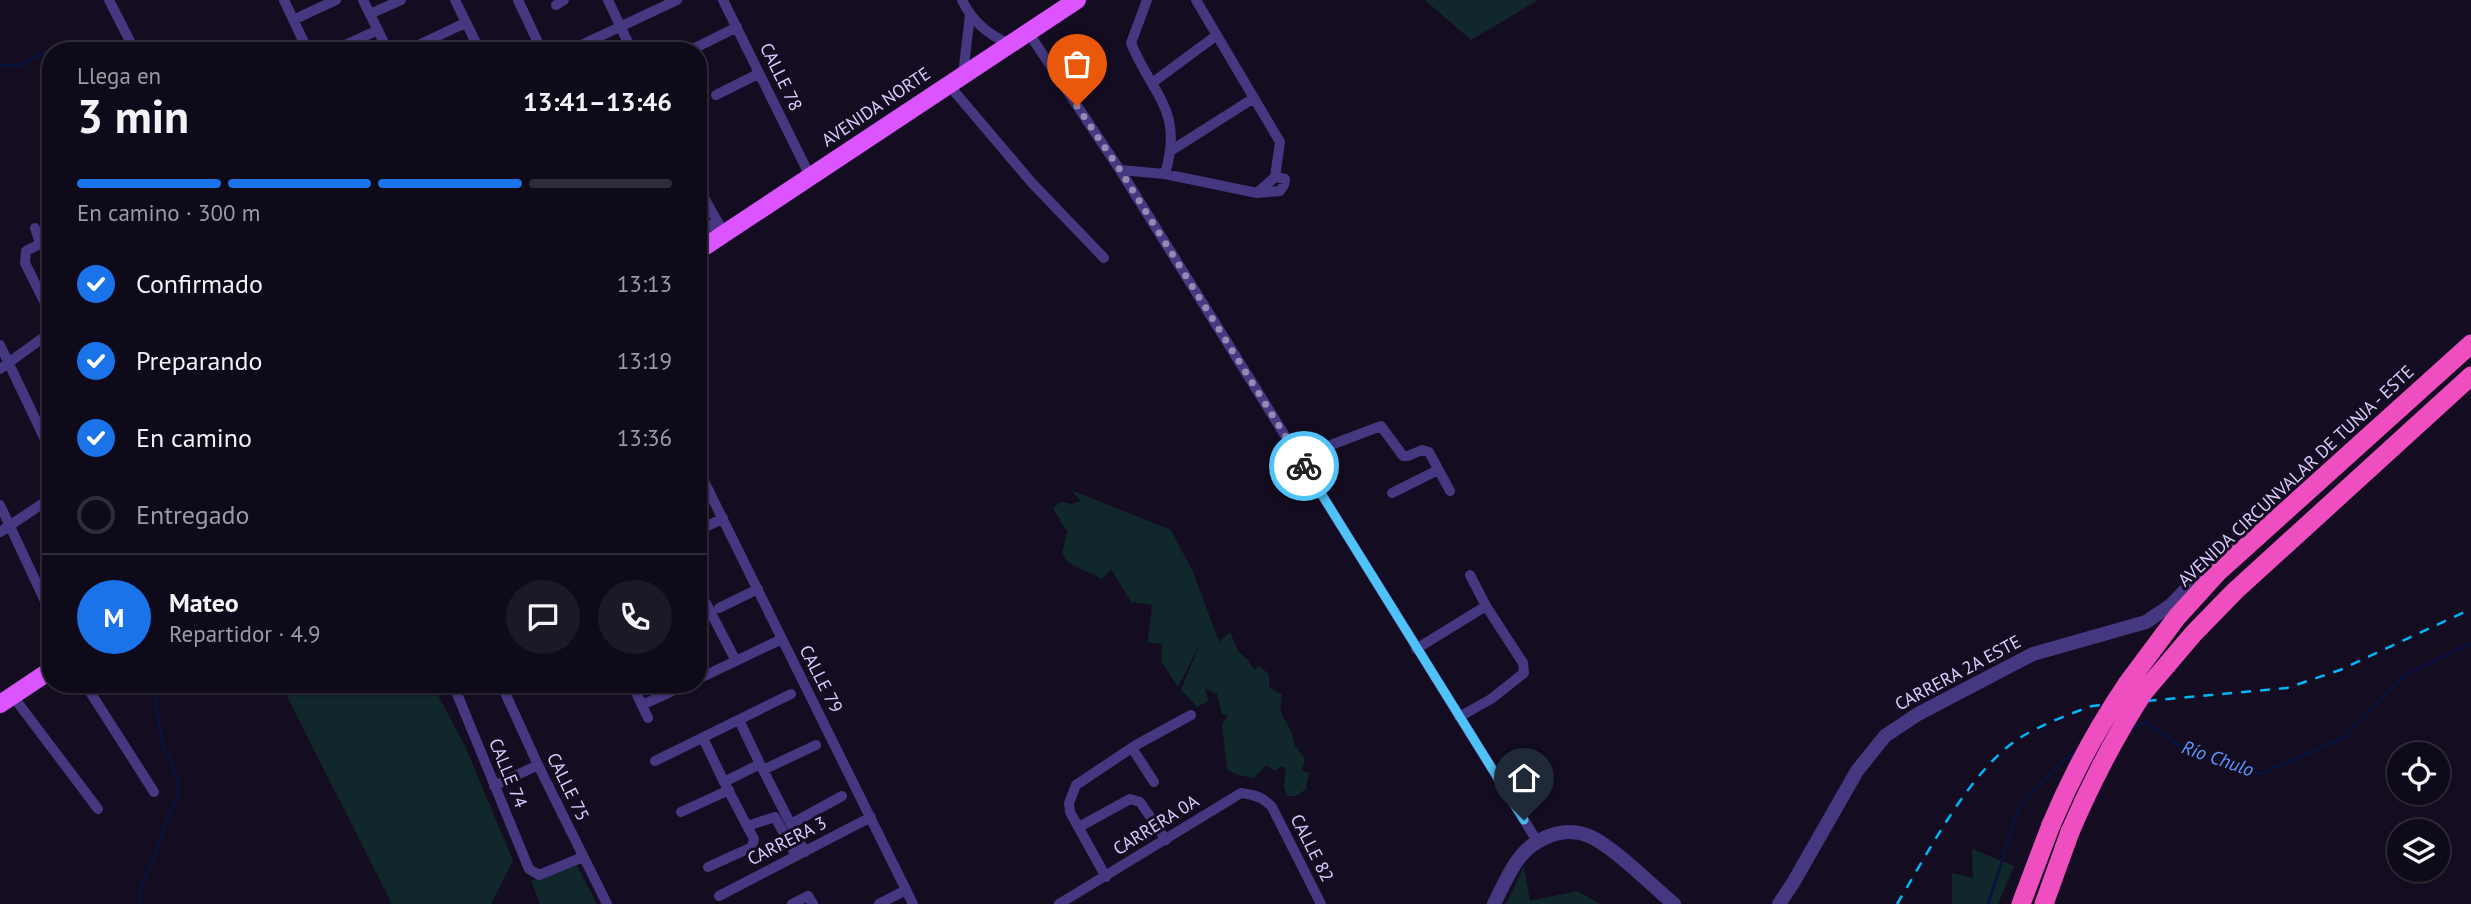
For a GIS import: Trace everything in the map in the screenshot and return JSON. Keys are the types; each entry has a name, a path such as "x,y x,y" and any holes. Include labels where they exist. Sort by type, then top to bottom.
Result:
{"highway":[{"name":"AVENIDA CIRCUNVALAR DE TUNJA - ESTE","path":"2044,904 2090,784 2115,737 2135,689 2177,617 2217,573 2471,344"},
{"name":"AVENIDA CIRCUNVALAR DE TUNJA - ESTE","path":"2021,904 2051,825 2097,729 2235,591 2471,376"}],"main road":[{"name":"AVENIDA NORTE","path":"707,235 719,225 1006,43 1066,0"},
{"name":"AVENIDA NORTE","path":"1006,43 1077,0"},
{"name":"AVENIDA NORTE","path":"707,245 959,73"},
{"path":"0,704 42,676"},
{"path":"0,715 42,688"}],"street":[{"path":"109,0 130,42"},
{"path":"284,0 304,42"},
{"path":"293,20 336,0"},
{"path":"363,0 384,42"},
{"path":"370,14 401,0"},
{"path":"454,0 475,42"},
{"path":"518,0 538,42"},
{"path":"608,0 628,42"},
{"path":"588,42 677,0"},
{"name":"CALLE 78","path":"723,0 807,170"},
{"path":"962,0 970,15 989,33 1006,43"},
{"path":"1147,0 1131,43 1141,67 1166,105 1172,150 1166,174"},
{"path":"1120,170 1166,174 1257,193 1275,177 1280,142 1195,0"},
{"path":"970,15 959,73 1032,183 1104,258"},
{"path":"425,42 465,23"},
{"path":"707,42 737,27"},
{"path":"352,42 378,30"},
{"path":"1028,32 1120,170 1537,841"},
{"path":"1152,83 1217,35"},
{"path":"716,95 758,74"},
{"path":"1172,150 1254,98"},
{"path":"707,203 719,225 707,230"},
{"path":"35,228 40,240 26,251 24,263 42,298"},
{"path":"4,366 42,339"},
{"path":"0,345 4,366 42,434"},
{"path":"1299,457 1381,426 1401,454 1408,456 1422,450 1427,451 1450,491"},
{"path":"1392,493 1438,470"},
{"name":"CALLE 79","path":"707,487 913,904"},
{"path":"5,529 42,504"},
{"path":"0,505 5,529 42,597"},
{"path":"707,526 723,518"},
{"name":"CARRERA 2A ESTE","path":"1779,904 1857,771 1885,736 1918,715 2033,654 2146,622 2171,605 2236,544 2246,538 2258,537"},
{"path":"1459,717 1491,699 1524,673 1523,663 1486,606 1470,575"},
{"path":"719,608 758,589"},
{"path":"707,605 736,661"},
{"path":"1416,649 1486,606"},
{"path":"707,675 782,639"},
{"path":"91,693 154,792"},
{"name":"CALLE 74","path":"457,693 529,869 539,875 583,857"},
{"name":"CALLE 75","path":"505,693 607,904"},
{"path":"636,693 648,718"},
{"path":"642,705 668,693"},
{"path":"655,761 791,694"},
{"path":"18,703 98,809"},
{"path":"1106,877 1070,812 1069,803 1076,785 1132,748 1191,715"},
{"path":"739,720 791,824 800,854"},
{"path":"703,738 754,839 752,847 708,867"},
{"path":"681,813 761,767 816,745"},
{"path":"1132,748 1154,782"},
{"path":"494,786 538,765"},
{"name":"CARRERA 0A","path":"1059,904 1071,901 1241,793 1265,799 1272,807"},
{"path":"791,824 842,796"},
{"path":"1079,827 1130,799 1135,799 1140,802 1166,840"},
{"name":"CALLE 82","path":"1272,807 1321,904"},
{"path":"747,826 775,817 800,854"},
{"name":"CARRERA 3","path":"719,896 871,817"},
{"path":"1494,904 1518,859 1537,841 1553,834 1586,834 1604,845 1674,904"},
{"path":"879,904 906,890"},
{"path":"792,904 808,896 813,904"}],"green space":[{"path":"1425,0 1538,0 1471,40"},
{"path":"1071,490 1171,530 1193,572 1219,642 1230,632 1238,651 1254,670 1259,666 1269,674 1269,687 1282,695 1282,715 1305,761 1301,770 1309,773 1306,789 1296,796 1287,796 1284,787 1286,769 1281,766 1275,771 1266,765 1254,778 1237,775 1227,769 1222,725 1228,716 1222,714 1217,694 1205,688 1208,701 1197,707 1181,689 1202,640 1178,687 1161,661 1162,644 1148,642 1152,605 1131,602 1111,569 1102,579 1069,563 1062,553 1067,532 1053,508 1061,502 1072,504 1081,501"},
{"path":"286,693 437,693 465,746 513,861 491,904 392,904"},
{"path":"1972,849 2014,866 1998,904 1952,904 1952,873 1973,878"},
{"path":"576,864 597,904 540,904 531,881"},
{"path":"1524,866 1530,901 1577,891 1600,904 1506,904"}],"waterway":[{"path":"0,64 21,64 42,54"},
{"name":"Río Chulo","path":"2131,729 2146,722 2178,745 2260,774 2345,737 2404,676 2471,643"},
{"path":"139,904 141,890 179,790 176,773 162,742 154,693"},
{"name":"Río Chulo","path":"1988,904 2020,806 2066,758 2077,753"}],"railway":[{"path":"1897,904 1966,792 2000,753 2035,729 2092,706 2287,688 2340,670 2471,609"}],"way so far":[{"path":"1077,106 1120,170 1304,466"}],"route":[{"path":"1304,466 1524,820"}]}
